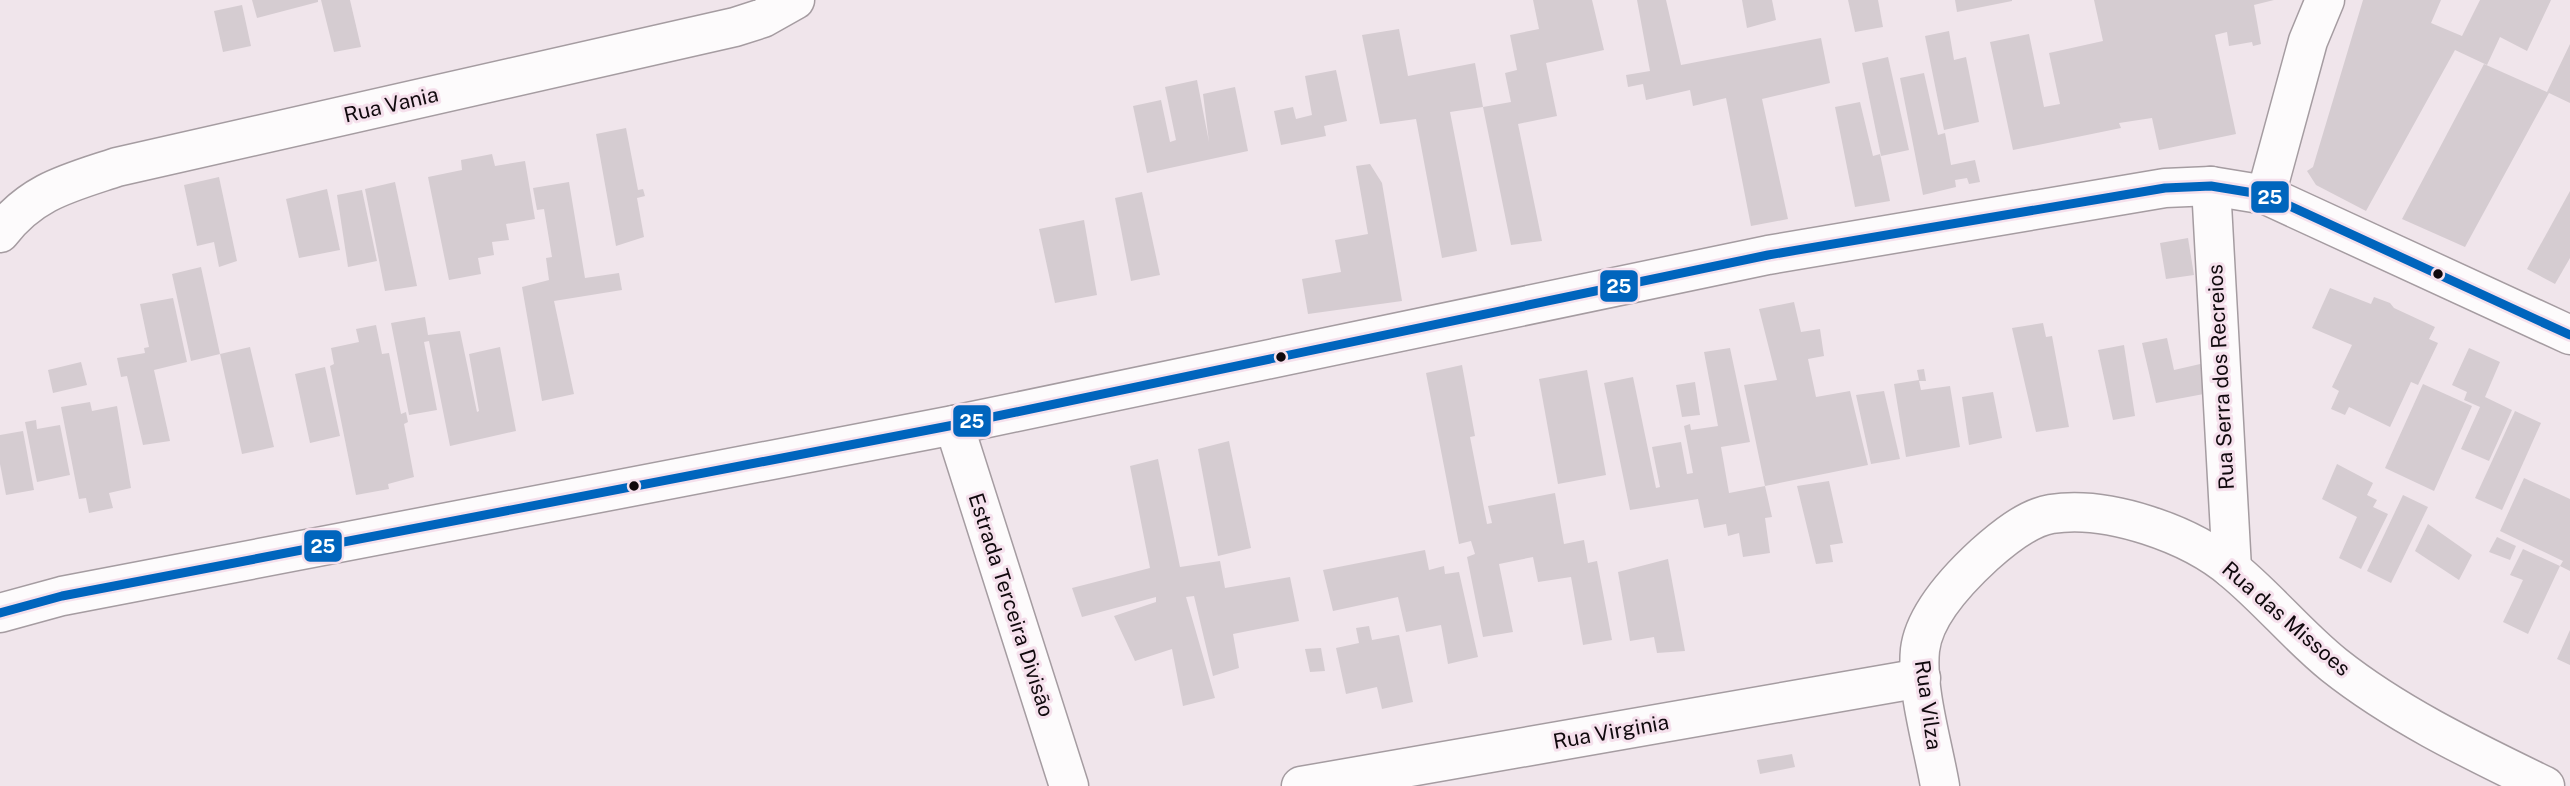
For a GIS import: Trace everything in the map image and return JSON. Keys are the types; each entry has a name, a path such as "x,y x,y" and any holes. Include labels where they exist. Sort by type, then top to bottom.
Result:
{"street":[{"name":"Rua Vania","path":"0,233 17,211 50,189 117,167 735,27 763,18 795,0"},
{"path":"2266,195 2308,41 2325,0"},
{"path":"0,613 62,596 954,425 1768,255 2165,188 2211,186 2266,195 2570,335"},
{"name":"Rua Serra dos Recreios","path":"2211,186 2232,569"},
{"name":"Estrada Terceira Divisão","path":"954,425 1069,786"},
{"name":"Rua das Missoes","path":"1928,624 1950,593 1981,558 2009,534 2049,514 2089,513 2150,526 2194,544 2232,569 2333,664 2380,697 2474,752 2545,786"},
{"name":"Rua Vilza","path":"1928,624 1920,649 1921,678 1940,786"},
{"name":"Rua Virginia","path":"1301,786 1921,678"}],"building":[{"path":"252,0 318,0 318,2 257,18"},
{"path":"321,0 350,0 361,47 334,52"},
{"path":"1533,0 1592,0 1604,50 1546,63 1557,116 1518,124 1542,241 1511,245 1483,107 1511,102 1505,73 1517,70 1510,35 1539,29"},
{"path":"1637,0 1666,0 1681,65 1821,38 1830,83 1762,99 1788,219 1751,226 1726,98 1693,106 1690,90 1646,100 1643,84 1628,87 1626,75 1650,71"},
{"path":"1742,0 1772,0 1776,20 1747,28"},
{"path":"1848,0 1878,0 1883,27 1855,32"},
{"path":"1955,0 2012,0 2012,1 1957,12"},
{"path":"2094,0 2274,0 2254,5 2261,44 2253,46 2252,42 2229,46 2227,32 2215,35 2236,134 2159,150 2152,118 2119,123 2121,128 2013,150 1990,42 2029,34 2044,107 2060,104 2049,53 2103,41"},
{"path":"2363,0 2441,0 2431,23 2462,36 2480,0 2551,0 2527,51 2500,37 2487,65 2455,50 2366,211 2316,185 2307,171 2313,167"},
{"path":"242,5 251,46 223,52 214,11"},
{"path":"1399,29 1408,76 1475,63 1483,107 1450,112 1477,251 1442,258 1416,119 1380,124 1362,35"},
{"path":"1949,31 1954,60 1966,57 1979,122 1944,130 1925,36"},
{"path":"2570,44 2570,103 2549,93 2465,247 2402,219 2484,64 2547,92"},
{"path":"1888,57 1909,150 1881,156 1862,63"},
{"path":"1336,70 1347,121 1324,126 1326,136 1281,145 1274,111 1293,107 1296,119 1312,115 1305,76"},
{"path":"1924,73 1938,135 1945,133 1951,165 1975,160 1980,182 1969,184 1967,178 1955,180 1956,187 1923,195 1900,78"},
{"path":"1197,80 1209,142 1203,94 1235,87 1248,151 1147,173 1133,106 1161,100 1170,142 1176,140 1165,87"},
{"path":"1860,102 1873,156 1880,154 1890,201 1855,207 1835,107"},
{"path":"626,128 638,190 643,189 645,196 637,198 644,237 616,246 596,134"},
{"path":"492,154 495,166 525,161 535,219 506,224 509,240 492,242 494,255 478,258 481,274 449,280 428,177 462,170 461,160"},
{"path":"1370,164 1382,183 1402,301 1308,314 1302,279 1341,272 1335,240 1368,234 1356,166"},
{"path":"219,177 237,261 219,267 214,242 197,246 184,185"},
{"path":"395,182 417,286 385,291 365,189"},
{"path":"569,182 585,278 619,273 622,290 554,301 574,394 542,401 522,287 549,280 546,258 552,257 544,209 537,210 533,188"},
{"path":"327,189 340,250 299,258 286,199"},
{"path":"362,190 377,261 348,267 337,195"},
{"path":"2570,191 2570,258 2555,284 2527,269"},
{"path":"1142,192 1160,275 1131,281 1115,198"},
{"path":"1084,220 1097,295 1055,303 1039,229"},
{"path":"2188,238 2194,275 2166,279 2160,243"},
{"path":"201,267 220,354 191,361 172,274"},
{"path":"2330,288 2371,304 2374,297 2435,327 2429,339 2438,343 2418,385 2411,382 2390,427 2349,407 2345,415 2331,409 2339,391 2332,387 2352,345 2312,328"},
{"path":"173,298 187,362 154,370 170,441 143,445 127,376 121,377 117,358 145,353 144,348 149,347 140,304"},
{"path":"1794,302 1801,332 1820,329 1824,356 1808,359 1816,397 1850,391 1868,465 1765,486 1744,385 1777,380 1759,309"},
{"path":"425,317 428,335 460,331 477,412 479,411 469,354 500,347 516,431 450,446 429,341 424,342 437,410 409,415 391,323"},
{"path":"2043,323 2046,337 2052,336 2069,427 2036,432 2012,328"},
{"path":"376,325 382,354 389,353 401,414 406,412 408,422 404,424 414,477 388,484 389,489 356,495 330,366 334,364 331,348 359,342 356,329"},
{"path":"2167,338 2174,370 2209,362 2209,393 2156,403 2142,343"},
{"path":"2124,345 2135,416 2113,420 2098,350"},
{"path":"250,347 274,447 242,454 220,354"},
{"path":"1730,348 1750,442 1721,447 1729,493 1765,486 1772,517 1765,518 1770,553 1743,557 1739,533 1728,536 1726,524 1704,528 1698,499 1630,510 1604,383 1633,377 1656,488 1660,487 1652,447 1681,442 1687,474 1693,473 1684,426 1690,424 1691,430 1718,426 1704,352"},
{"path":"2469,348 2500,362 2485,397 2512,410 2489,461 2461,449 2480,407 2464,400 2467,392 2452,385"},
{"path":"81,362 87,385 53,393 48,370"},
{"path":"1462,365 1475,436 1470,437 1487,524 1492,523 1488,506 1555,493 1564,544 1584,540 1588,563 1597,561 1612,640 1583,645 1571,577 1538,582 1533,557 1499,564 1513,632 1483,637 1467,557 1475,554 1471,541 1459,544 1426,373"},
{"path":"325,367 340,436 310,443 295,374"},
{"path":"1924,369 1926,381 1919,381 1921,390 1950,386 1960,447 1906,457 1894,384 1919,380 1917,370"},
{"path":"1587,370 1606,475 1558,484 1539,379"},
{"path":"1695,382 1700,415 1682,417 1676,385"},
{"path":"2423,384 2472,406 2434,491 2385,468"},
{"path":"1884,391 1900,459 1871,464 1856,395"},
{"path":"1993,392 2002,438 1969,445 1962,397"},
{"path":"90,402 92,411 117,406 131,488 109,493 113,508 89,513 86,498 79,499 61,407"},
{"path":"2515,411 2541,423 2502,510 2475,498"},
{"path":"36,420 37,429 60,425 70,475 37,482 25,422"},
{"path":"23,431 34,490 6,495 0,464 0,435"},
{"path":"1229,441 1251,548 1218,556 1198,449"},
{"path":"1158,459 1180,567 1220,561 1225,588 1290,577 1299,621 1233,634 1239,668 1213,676 1194,596 1186,597 1215,698 1183,706 1172,649 1135,661 1114,616 1156,602 1156,597 1082,617 1072,588 1150,568 1130,466"},
{"path":"2337,464 2373,483 2367,495 2377,500 2373,507 2388,514 2361,569 2339,558 2357,517 2322,499"},
{"path":"2524,478 2570,499 2570,571 2560,566 2563,561 2500,531"},
{"path":"1829,481 1843,543 1830,545 1833,562 1816,564 1797,486"},
{"path":"2403,495 2428,507 2391,583 2367,571"},
{"path":"2428,524 2472,555 2459,580 2415,551"},
{"path":"2497,537 2516,546 2510,560 2489,552"},
{"path":"2523,549 2560,566 2528,634 2503,622 2523,580 2510,575"},
{"path":"1425,550 1429,570 1444,566 1445,574 1459,572 1478,657 1448,664 1441,625 1406,632 1398,597 1333,611 1323,570"},
{"path":"1668,559 1685,651 1657,653 1654,637 1630,641 1618,572"},
{"path":"1369,626 1372,640 1399,635 1413,702 1382,709 1377,687 1346,694 1336,648 1359,643 1356,628"},
{"path":"2570,630 2570,665 2557,659"},
{"path":"1321,648 1325,671 1310,672 1305,649"},
{"path":"1792,754 1795,767 1760,774 1757,760"}],"transit line":[{"name":"25","path":"0,613 62,596 954,425 1768,255 2165,188 2211,186 2266,195 2570,335"}]}
